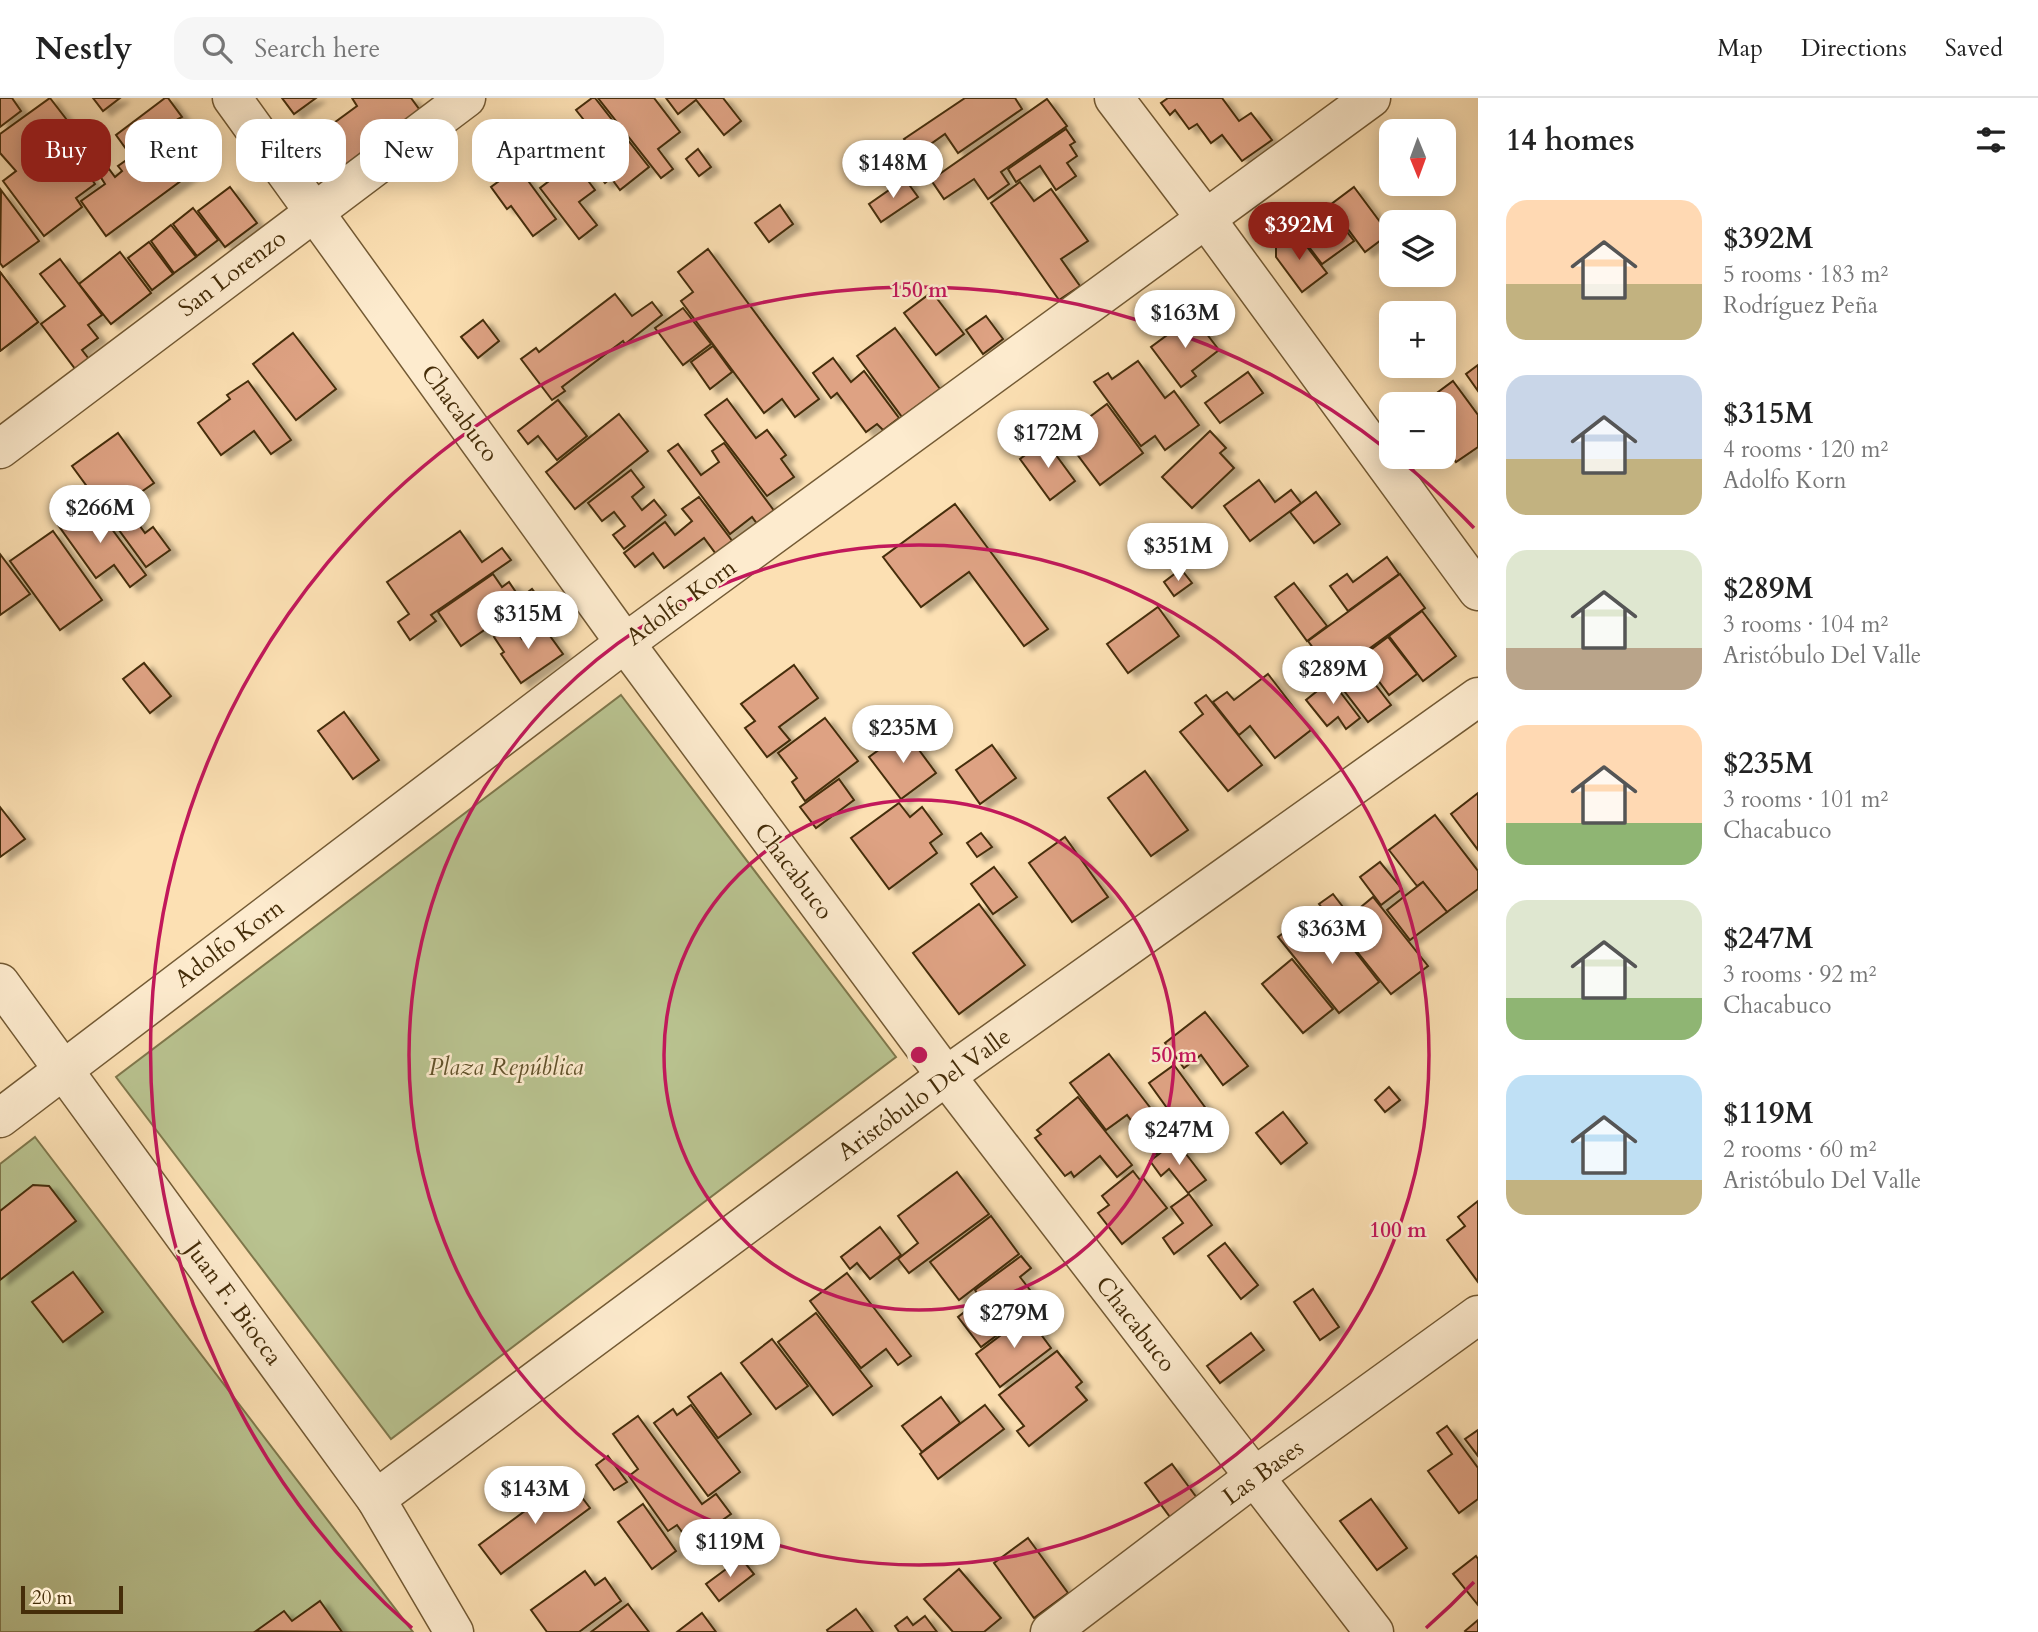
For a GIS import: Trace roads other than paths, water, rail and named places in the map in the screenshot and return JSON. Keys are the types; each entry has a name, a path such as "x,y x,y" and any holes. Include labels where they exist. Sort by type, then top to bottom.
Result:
{"street":[{"name":"Chacabuco","path":"232,98 625,643 946,1076 1374,1632"},
{"name":"San Lorenzo","path":"0,449 466,98"},
{"path":"1114,98 1206,219 1478,591"},
{"name":"Adolfo Korn","path":"0,1118 625,643 1371,98"},
{"name":"Aristóbulo Del Valle","path":"376,1499 946,1076 1478,697"},
{"name":"Juan F. Biocca","path":"0,983 376,1499 454,1632"},
{"name":"Las Bases","path":"1050,1632 1254,1477 1478,1315"}],"park label":[{"name":"Plaza República","path":"506,1067"}]}
